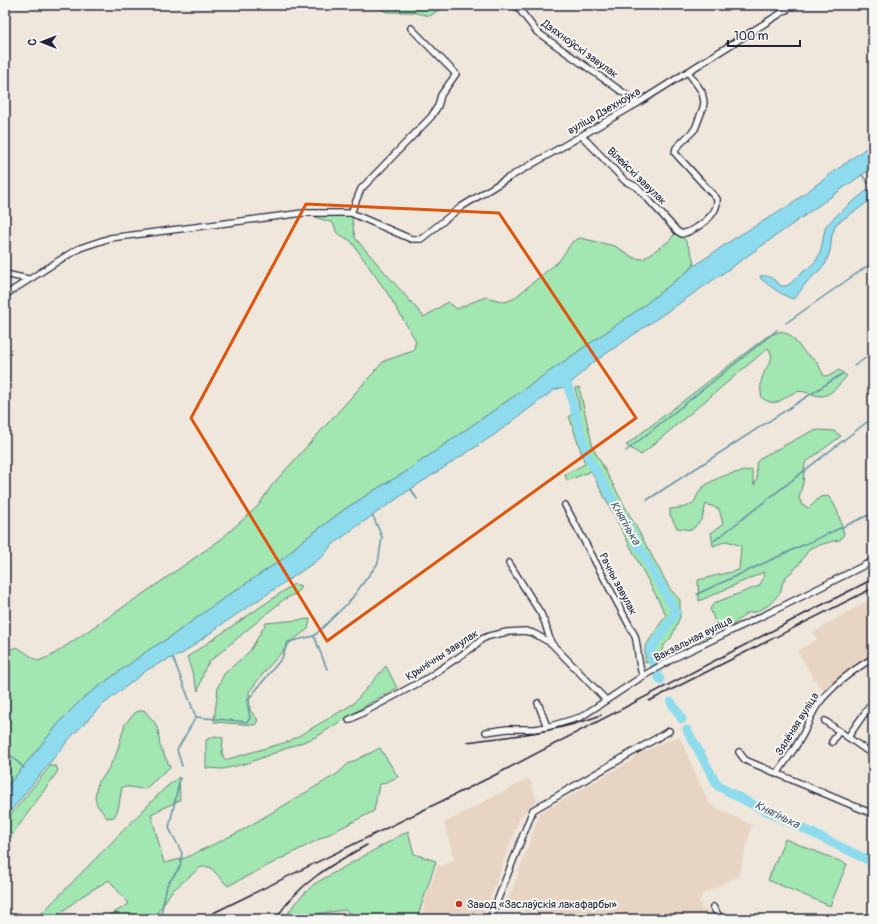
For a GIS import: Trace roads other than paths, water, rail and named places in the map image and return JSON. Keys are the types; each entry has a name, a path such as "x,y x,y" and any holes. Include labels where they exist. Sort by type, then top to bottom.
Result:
{"street":[{"name":"Дзяхноўскі завулак","path":"516,5 537,32 638,103"},
{"name":"вуліца Дзехноўка","path":"351,213 411,239 422,239 461,207 638,103 794,5"},
{"path":"5,295 53,263 80,248 110,238 303,213 351,213 361,189 431,117 438,106 441,95 456,74 411,28"},
{"name":"Вілейскі завулак","path":"582,136 625,181 637,187 677,231 682,234 701,225 712,214 717,204 717,199 674,151 697,125 703,108 704,102 702,92 688,72"},
{"path":"5,274 28,279"},
{"name":"Рачны завулак","path":"565,505 635,636 638,666 643,676"},
{"name":"Вакзальная вуліца","path":"486,732 507,729 535,729 581,717 643,676 674,658 873,561"},
{"path":"509,563 541,614 551,643 606,700"},
{"name":"Крынічны завулак","path":"349,720 426,679 472,648 482,639 489,636 507,632 526,632 533,633 551,643"},
{"name":"Зялёная вуліца","path":"777,774 803,734 819,703 837,684 857,668 873,658"},
{"path":"538,703 547,727"},
{"path":"848,737 871,704"},
{"path":"825,721 873,755"},
{"path":"832,742 839,730"},
{"path":"490,919 533,810 670,731"},
{"path":"739,752 745,760 873,814"},
{"path":"713,907 721,919"}],"water":[{"path":"873,143 873,167 732,267 591,364 568,386 554,390 494,435 356,527 331,546 323,556 312,564 221,625 182,654 147,670 101,706 70,738 5,818 5,789 64,717 83,698 150,649 169,638 217,603 284,558 301,542 345,509 404,473 642,307 694,266 735,238 785,208"},
{"path":"873,187 873,195 864,205 836,224 832,235 830,251 825,265 805,284 796,297 792,299 788,297 761,279 760,276 767,276 772,278 781,286 790,284 818,258 826,226 848,205"}],"waterway":[{"path":"862,175 868,183"},
{"path":"786,323 873,262"},
{"path":"626,451 777,330"},
{"path":"854,366 873,353"},
{"path":"647,500 842,374"},
{"name":"Княгінька","path":"563,376 568,386 587,455 676,612 650,650 653,663"},
{"path":"714,541 867,422"},
{"path":"411,489 417,499"},
{"path":"697,594 873,513"},
{"path":"327,669 314,636 349,602 378,563 382,537 373,516"},
{"path":"196,717 247,722 250,718 247,701 282,658 288,642 314,636"},
{"path":"173,658 196,717 177,750 182,766"},
{"name":"Княгінька","path":"657,673 660,680"},
{"name":"Княгінька","path":"671,702 682,719"},
{"name":"Княгінька","path":"687,730 718,786 872,862"},
{"path":"5,750 24,768"},
{"path":"160,919 167,885 180,867 182,853 169,828 180,778"}],"railway":[{"path":"201,919 495,775 873,579"},
{"path":"649,701 873,588"},
{"path":"467,742 568,726 601,715"},
{"path":"276,919 294,895 316,876 367,845"}],"place":[{"name":"Завод «Заслаўскія лакафарбы»","path":"459,904"}]}
